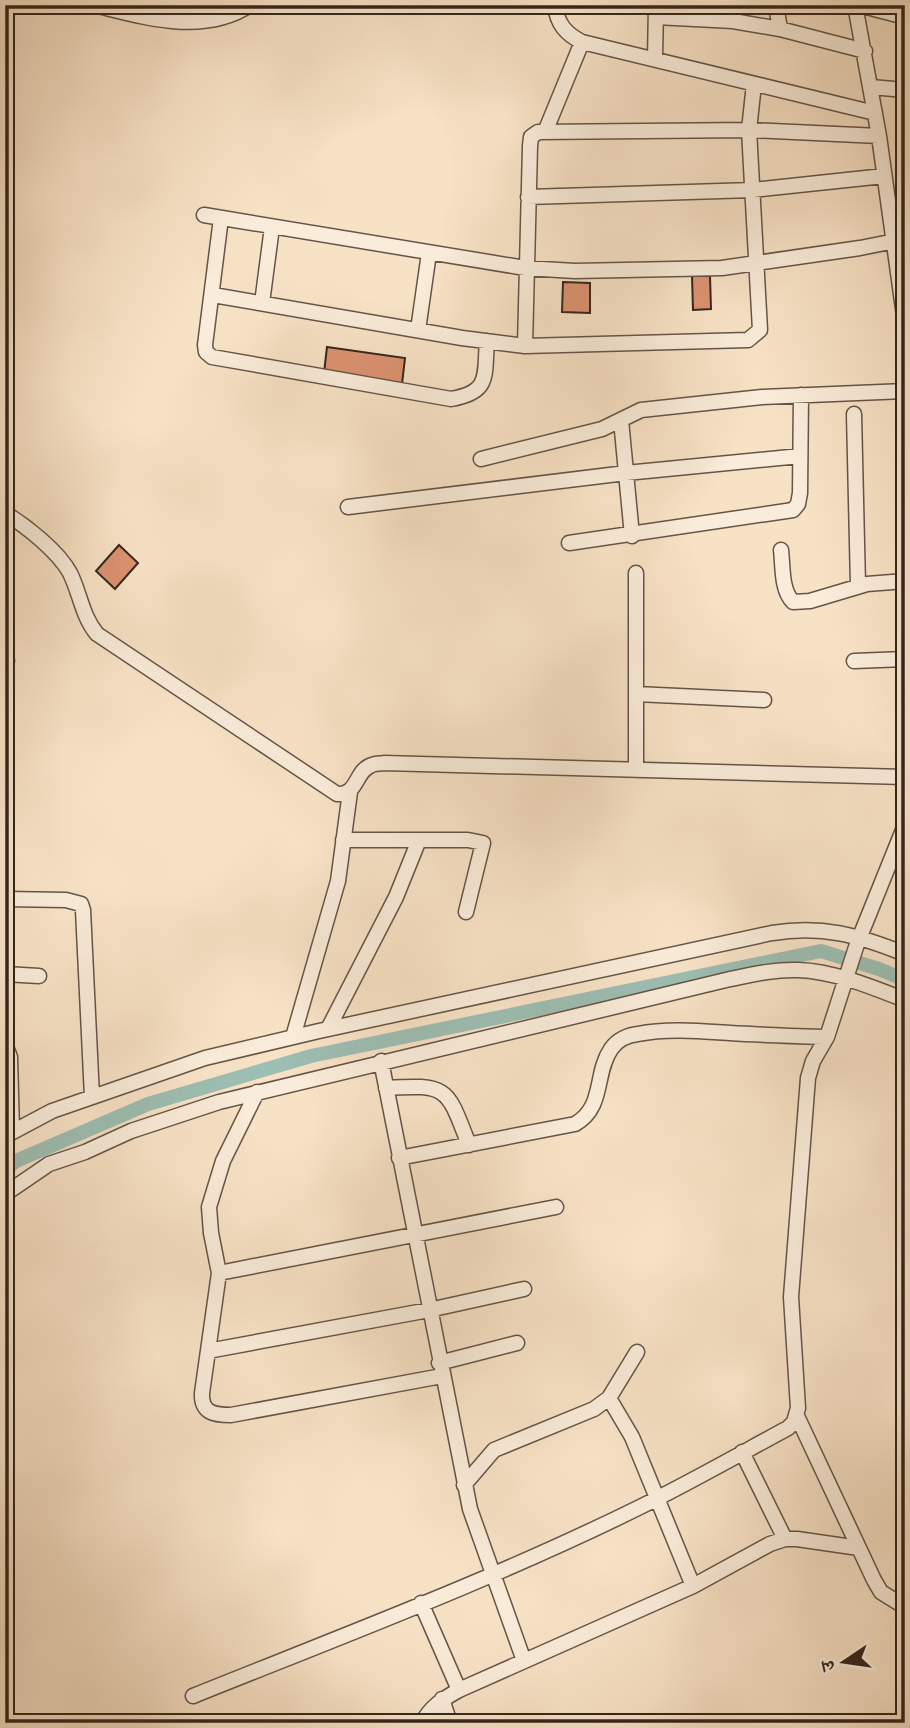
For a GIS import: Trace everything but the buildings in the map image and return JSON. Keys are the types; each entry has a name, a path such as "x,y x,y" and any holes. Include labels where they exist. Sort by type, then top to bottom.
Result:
{"street":[{"path":"94,5 157,19 187,22 210,21 231,15 250,5"},
{"path":"555,5 562,28 582,41 875,113"},
{"path":"731,5 733,21"},
{"path":"776,5 780,29"},
{"path":"905,17 857,5 884,176 898,240 905,323"},
{"path":"655,59 656,11 780,29 865,51"},
{"path":"545,132 582,41"},
{"path":"213,295 525,346 748,340 760,330 749,130 754,83"},
{"path":"871,87 905,90"},
{"path":"525,346 531,137 537,132 749,130 879,136"},
{"path":"528,197 753,190 884,176"},
{"path":"204,215 526,268 588,271 722,268 898,240"},
{"path":"221,218 205,345 206,352 212,357 452,399 477,393 484,378 487,341"},
{"path":"262,303 272,227"},
{"path":"418,330 429,253"},
{"path":"481,459 602,429 641,410 691,402 905,391"},
{"path":"569,544 793,510 798,504 800,492 801,395"},
{"path":"854,414 859,586"},
{"path":"621,420 632,536"},
{"path":"348,508 626,473 800,456"},
{"path":"5,513 19,522 62,561 74,582 90,626 97,634 337,794 350,792"},
{"path":"781,550 785,586 793,602 810,601 859,586 905,581"},
{"path":"636,573 636,769"},
{"path":"854,661 905,659"},
{"path":"636,694 764,700"},
{"path":"293,1037 338,880 350,792 364,769 371,765 384,763 905,777"},
{"path":"905,825 858,941 827,1037 813,1061 808,1078 791,1297 797,1416 881,1592 905,1606"},
{"path":"343,840 468,840 483,843 466,912"},
{"path":"328,1029 396,897 419,840"},
{"path":"5,899 66,900 81,904 92,1097"},
{"path":"5,1044 10,1057 8,1134 52,1111 205,1058 772,933 799,929 832,931 905,954"},
{"path":"5,1194 48,1164 85,1153 131,1131 219,1102 380,1061 764,972 801,970 846,976 905,1000"},
{"path":"5,974 39,976"},
{"path":"399,1158 575,1124 585,1118 593,1108 607,1056 613,1045 625,1037 639,1033 694,1031 827,1037"},
{"path":"380,1061 464,1485 491,1573 524,1661"},
{"path":"386,1088 418,1086 440,1090 450,1099 469,1145"},
{"path":"257,1092 223,1161 209,1207 219,1273 202,1403 209,1412 216,1415 259,1410 441,1369 517,1343"},
{"path":"219,1273 414,1237 556,1207"},
{"path":"208,1351 429,1310 524,1289"},
{"path":"464,1485 494,1450 594,1409 609,1398 638,1352"},
{"path":"609,1398 632,1437 693,1586"},
{"path":"193,1696 421,1603 656,1499 788,1428 797,1416"},
{"path":"742,1452 785,1539"},
{"path":"422,1723 428,1711 459,1690 693,1586 770,1544 785,1539 859,1548"},
{"path":"421,1603 459,1690"},
{"path":"442,1699 450,1723"}],"waterway":[{"path":"5,1170 16,1161 148,1104 311,1056 821,951 905,980"}]}
